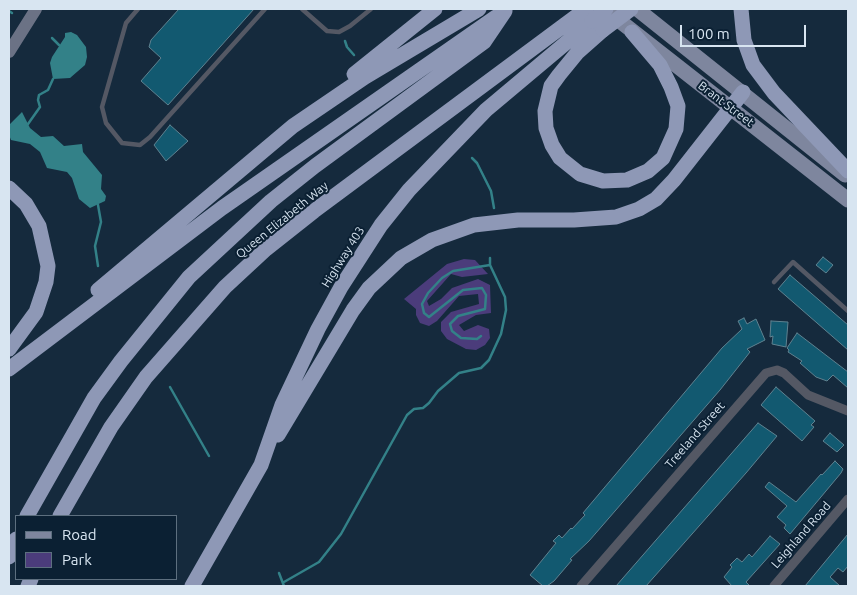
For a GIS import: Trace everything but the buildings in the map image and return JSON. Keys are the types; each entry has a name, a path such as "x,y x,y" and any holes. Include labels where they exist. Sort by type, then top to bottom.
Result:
{"highway":[{"path":"39,346 55,329 150,245 435,9"},
{"path":"293,126 365,76 479,9"},
{"name":"Highway 403","path":"192,586 261,464 282,405 318,328 345,280 381,225 409,190 486,110 591,18 605,9"},
{"path":"631,9 591,18 573,58 551,86 545,111 546,128 552,145 560,158 580,174 603,181 627,180 648,171 663,158 676,129 678,106 672,87 660,65 632,32"},
{"path":"741,9 744,40 752,65 774,93 848,172"},
{"path":"9,369 244,192 506,10"},
{"name":"Queen Elizabeth Way","path":"28,515 94,398 121,361 189,277 271,201 315,166 484,42 506,10"},
{"name":"Queen Elizabeth Way","path":"61,515 111,427 146,377 225,287 266,249 314,211 591,18"},
{"path":"261,464 353,310 369,288 401,258 432,240 474,225 518,220 574,220 616,217 639,209 656,199 732,108 743,92"},
{"path":"9,188 26,204 39,226 48,266 46,282 36,312 9,349"},
{"path":"9,557 15,542"}],"main road":[{"name":"Brant Street","path":"605,9 848,200"},
{"name":"Brant Street","path":"637,9 848,178"}],"street":[{"path":"9,52 36,9"},
{"name":"Treeland Street","path":"581,586 766,373 777,370 784,373 808,395 848,411"},
{"name":"Leighland Road","path":"774,586 848,499"}],"lane":[{"path":"138,9 126,23 102,107 106,123 122,143 140,145 150,137 265,9"},
{"path":"302,9 327,31 340,32 371,9"},
{"path":"774,282 793,262 848,311"}],"green space":[{"path":"464,259 475,260 488,274 462,277 451,274 427,301 429,306 441,299 452,288 478,279 490,285 491,313 476,315 459,325 464,331 478,325 489,329 490,338 485,345 476,350 466,349 447,339 441,331 441,322 451,312 479,304 478,294 459,296 437,321 429,326 420,323 416,315 416,309 404,299 447,264"}],"shaded area":[{"path":"71,32 77,35 86,47 87,57 85,65 70,78 53,79 50,63 52,57 65,37 65,33"},
{"path":"22,112 30,128 41,137 53,136 64,146 82,144 83,152 102,175 101,189 106,196 105,201 90,208 79,199 72,178 67,172 47,168 40,152 30,144 11,140 9,125"}],"waterway":[{"path":"52,38 59,45"},
{"path":"345,41 347,47 354,55"},
{"path":"28,124 40,107 39,95 48,90 53,79"},
{"path":"472,158 477,163 491,191 494,208"},
{"path":"98,205 101,222 95,246 98,266"},
{"path":"481,336 477,339 461,338 452,331 450,324 458,316 485,309 486,295 482,288 463,290 429,317 424,313 422,304 428,293 442,278 453,271 490,265 490,258"},
{"path":"284,582 319,562 341,534 407,415 414,409 423,408 438,391 459,373 481,368 489,360 501,334 506,310 505,297 490,265"},
{"path":"170,387 209,456"},
{"path":"279,573 284,586"}]}
